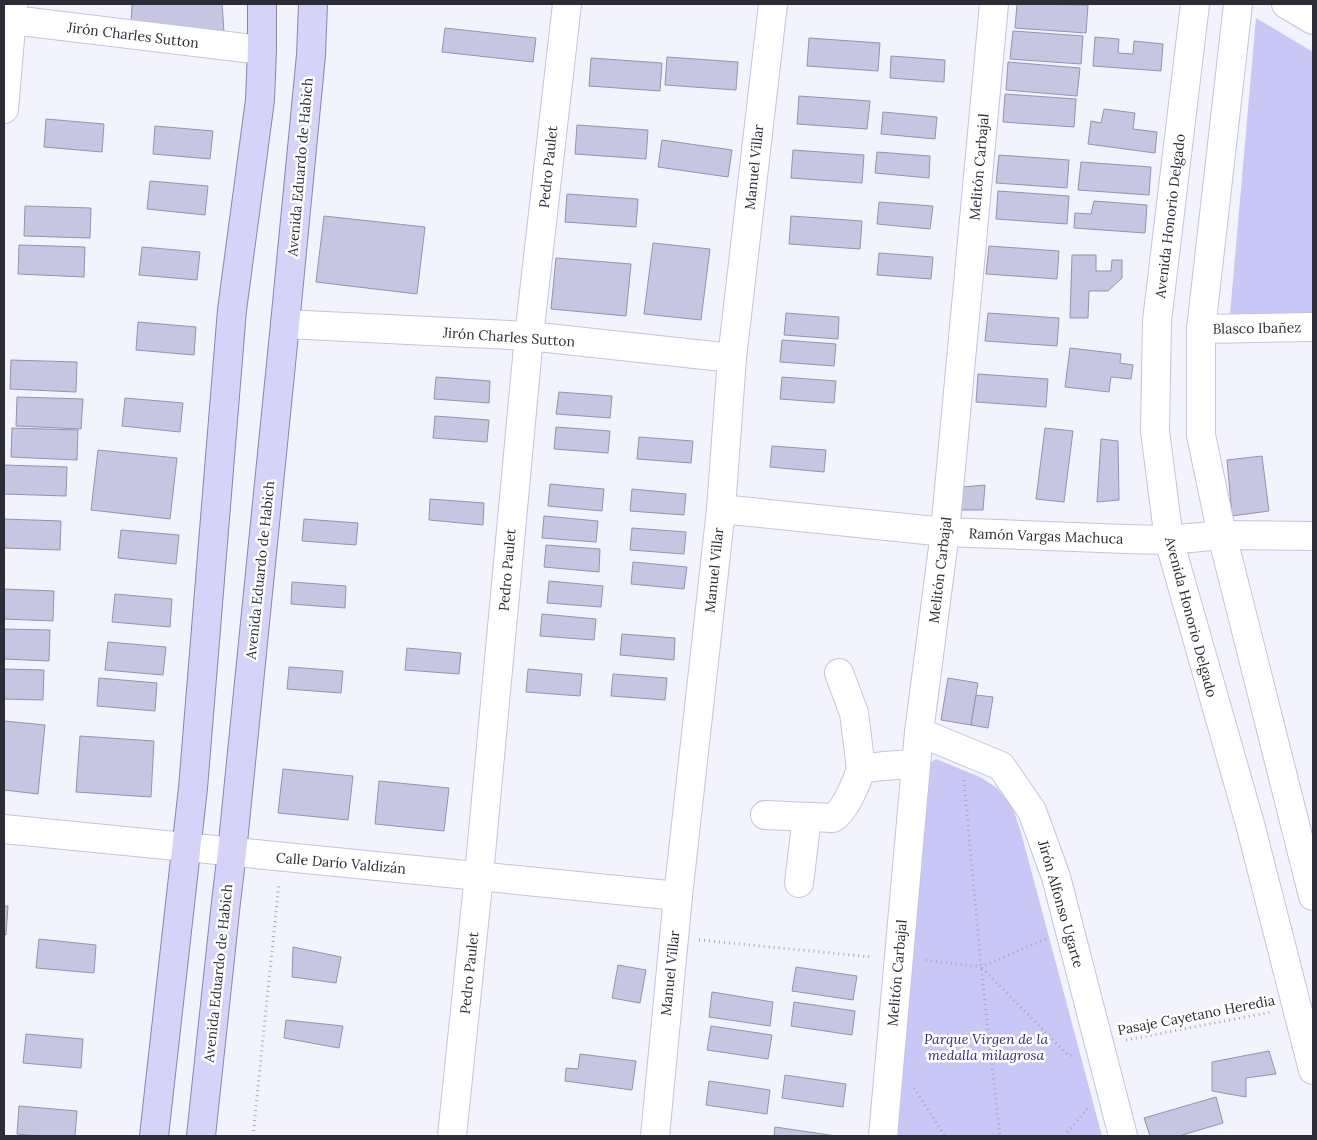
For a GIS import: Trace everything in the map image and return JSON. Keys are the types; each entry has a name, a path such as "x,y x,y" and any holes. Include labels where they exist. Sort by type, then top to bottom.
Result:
{"main road":[{"path":"154,1136 194,778 232,310 260,100 262,4"},
{"name":"Avenida Eduardo de Habich","path":"201,1136 232,852 285,324 311,55 313,4"}],"street":[{"name":"Pedro Paulet","path":"452,1136 479,875 529,336 567,4"},
{"name":"Manuel Villar","path":"654,1136 678,896 721,509 732,358 772,4"},
{"name":"Melitón Carbajal","path":"882,1136 918,732 945,532 994,4"},
{"name":"Avenida Honorio Delgado","path":"1195,4 1157,321 1155,431 1169,540 1255,842 1313,1070"},
{"path":"1238,4 1201,329 1201,435 1222,535 1305,827 1313,896"},
{"path":"1286,4 1313,20"},
{"name":"Jirón Charles Sutton","path":"10,15 262,50"},
{"path":"4,109 10,15"},
{"name":"Jirón Charles Sutton","path":"285,324 529,336 732,358"},
{"name":"Blasco Ibañez","path":"1201,329 1313,327"},
{"name":"Ramón Vargas Machuca","path":"721,509 945,532 1124,540 1169,540 1222,535 1313,536"},
{"path":"765,815 833,818 836,817 856,786 861,769 854,713 839,673"},
{"name":"Jirón Alfonso Ugarte","path":"918,732 1001,766 1032,811 1056,877 1123,1136"},
{"path":"861,769 916,764"},
{"path":"799,883 807,817"},
{"path":"1255,842 1305,827"},
{"name":"Calle Darío Valdizán","path":"4,829 678,896"}],"path":[{"path":"961,750 981,967 1000,1136"},
{"path":"253,1136 282,858"},
{"path":"674,938 878,957 898,957 981,967 1069,929"},
{"name":"Pasaje Cayetano Heredia","path":"981,967 1069,1056 1099,1045 1297,1007"},
{"path":"911,1082 945,1136"}],"green space":[{"path":"1256,18 1313,52 1313,313 1230,314"},
{"name":"Parque Virgen de la medalla milagrosa","path":"936,759 980,777 997,788 1013,808 1102,1136 888,1136 924,767"}],"building":[{"path":"132,4 222,4 224,32 131,25"},
{"path":"1017,4 1088,5 1086,33 1015,28"},
{"path":"445,28 536,38 533,62 442,52"},
{"path":"1013,31 1083,36 1081,64 1010,59"},
{"path":"1095,37 1119,39 1118,53 1133,54 1134,41 1163,44 1161,71 1093,66"},
{"path":"809,38 880,43 878,71 807,66"},
{"path":"891,56 945,60 944,82 890,78"},
{"path":"667,57 738,62 736,90 665,85"},
{"path":"591,58 662,63 660,91 589,86"},
{"path":"1008,62 1080,68 1077,96 1006,90"},
{"path":"1005,94 1076,99 1074,127 1003,122"},
{"path":"799,96 870,101 867,129 797,124"},
{"path":"1104,109 1135,113 1133,129 1157,132 1155,153 1088,144 1091,121 1101,123"},
{"path":"883,112 937,117 935,139 881,134"},
{"path":"46,119 104,124 102,152 44,147"},
{"path":"577,125 648,130 646,159 575,154"},
{"path":"155,126 213,131 210,159 153,154"},
{"path":"662,140 732,150 728,177 658,167"},
{"path":"793,150 864,155 862,183 791,178"},
{"path":"877,152 930,156 929,178 875,173"},
{"path":"999,155 1069,160 1067,188 996,183"},
{"path":"1081,162 1151,167 1149,195 1078,190"},
{"path":"150,181 208,186 205,215 147,209"},
{"path":"998,191 1069,196 1067,224 996,219"},
{"path":"567,194 638,199 636,227 565,222"},
{"path":"1094,201 1147,205 1145,233 1074,228 1075,213 1091,214"},
{"path":"879,202 933,206 930,229 877,224"},
{"path":"25,206 91,208 90,238 24,236"},
{"path":"324,216 425,227 417,294 316,282"},
{"path":"791,216 862,221 860,249 789,244"},
{"path":"653,243 710,249 701,320 644,314"},
{"path":"19,245 85,247 84,277 18,274"},
{"path":"989,246 1059,251 1057,279 986,274"},
{"path":"142,247 200,252 197,280 139,275"},
{"path":"879,253 933,257 931,279 877,275"},
{"path":"1072,255 1096,255 1096,271 1111,271 1112,260 1122,260 1122,278 1108,291 1089,291 1088,318 1070,318"},
{"path":"556,258 631,264 626,316 551,309"},
{"path":"786,313 839,317 838,339 784,335"},
{"path":"988,313 1059,318 1057,346 985,341"},
{"path":"138,322 196,327 194,355 136,350"},
{"path":"782,340 836,344 834,366 780,362"},
{"path":"1070,348 1121,354 1120,363 1133,365 1131,379 1111,377 1109,392 1065,387"},
{"path":"11,360 77,362 76,392 10,389"},
{"path":"978,374 1048,379 1046,407 976,402"},
{"path":"436,377 490,381 489,403 434,399"},
{"path":"782,377 836,381 834,403 780,399"},
{"path":"559,392 612,396 610,418 556,414"},
{"path":"17,397 83,399 81,429 16,426"},
{"path":"125,398 183,403 180,432 122,426"},
{"path":"435,416 489,420 487,442 433,438"},
{"path":"556,427 610,431 608,453 554,449"},
{"path":"12,428 78,430 77,460 11,457"},
{"path":"1045,428 1073,431 1064,502 1036,499"},
{"path":"639,437 693,441 691,463 637,459"},
{"path":"1101,439 1118,441 1119,500 1097,502"},
{"path":"772,446 826,450 824,472 770,467"},
{"path":"98,450 177,458 170,519 91,510"},
{"path":"1262,456 1269,511 1232,516 1227,460"},
{"path":"4,465 67,467 66,496 4,494"},
{"path":"550,484 604,489 602,511 548,506"},
{"path":"985,485 983,510 961,510 962,487"},
{"path":"632,489 686,494 684,515 630,511"},
{"path":"430,499 484,503 483,525 429,520"},
{"path":"544,516 598,521 596,542 542,538"},
{"path":"4,519 61,521 60,550 4,548"},
{"path":"304,519 358,523 356,545 302,541"},
{"path":"632,528 686,532 684,554 630,550"},
{"path":"121,530 179,535 176,564 118,558"},
{"path":"546,545 600,549 599,572 544,567"},
{"path":"633,562 687,567 684,589 631,584"},
{"path":"549,581 603,586 601,607 547,603"},
{"path":"292,582 346,586 345,608 291,604"},
{"path":"4,589 54,591 53,621 4,619"},
{"path":"115,594 172,599 170,627 112,622"},
{"path":"542,614 596,619 594,640 540,636"},
{"path":"4,629 50,630 49,661 4,659"},
{"path":"622,634 675,638 674,660 620,655"},
{"path":"108,642 166,647 163,675 105,670"},
{"path":"407,648 461,653 459,674 405,670"},
{"path":"289,667 343,671 341,693 287,689"},
{"path":"4,669 44,670 43,700 4,699"},
{"path":"528,669 582,674 580,696 526,692"},
{"path":"613,674 667,678 665,700 611,696"},
{"path":"99,678 157,683 155,711 97,706"},
{"path":"948,678 978,683 971,725 941,720"},
{"path":"976,695 993,697 988,728 971,725"},
{"path":"4,721 45,725 38,794 4,790"},
{"path":"80,736 154,741 151,797 76,792"},
{"path":"283,769 353,776 348,820 278,813"},
{"path":"379,781 449,788 444,831 375,824"},
{"path":"4,906 8,906 6,935 4,934"},
{"path":"39,939 96,945 94,973 36,968"},
{"path":"293,947 341,957 336,983 292,977"},
{"path":"618,965 646,970 640,1003 612,998"},
{"path":"796,967 857,976 853,1000 792,991"},
{"path":"712,992 773,1002 770,1026 709,1017"},
{"path":"794,1002 855,1011 852,1035 791,1026"},
{"path":"286,1020 343,1026 339,1048 284,1038"},
{"path":"711,1026 772,1035 768,1059 707,1050"},
{"path":"26,1034 83,1039 81,1068 23,1063"},
{"path":"1269,1051 1276,1074 1246,1078 1246,1097 1212,1091 1212,1062"},
{"path":"580,1054 636,1061 632,1090 565,1081 566,1068 578,1069"},
{"path":"785,1075 846,1084 843,1107 782,1098"},
{"path":"709,1081 770,1090 767,1114 706,1105"},
{"path":"1216,1097 1223,1123 1179,1136 1150,1136 1144,1118"},
{"path":"19,1106 77,1111 75,1136 17,1134"},
{"path":"775,1127 836,1136 774,1136"}]}
